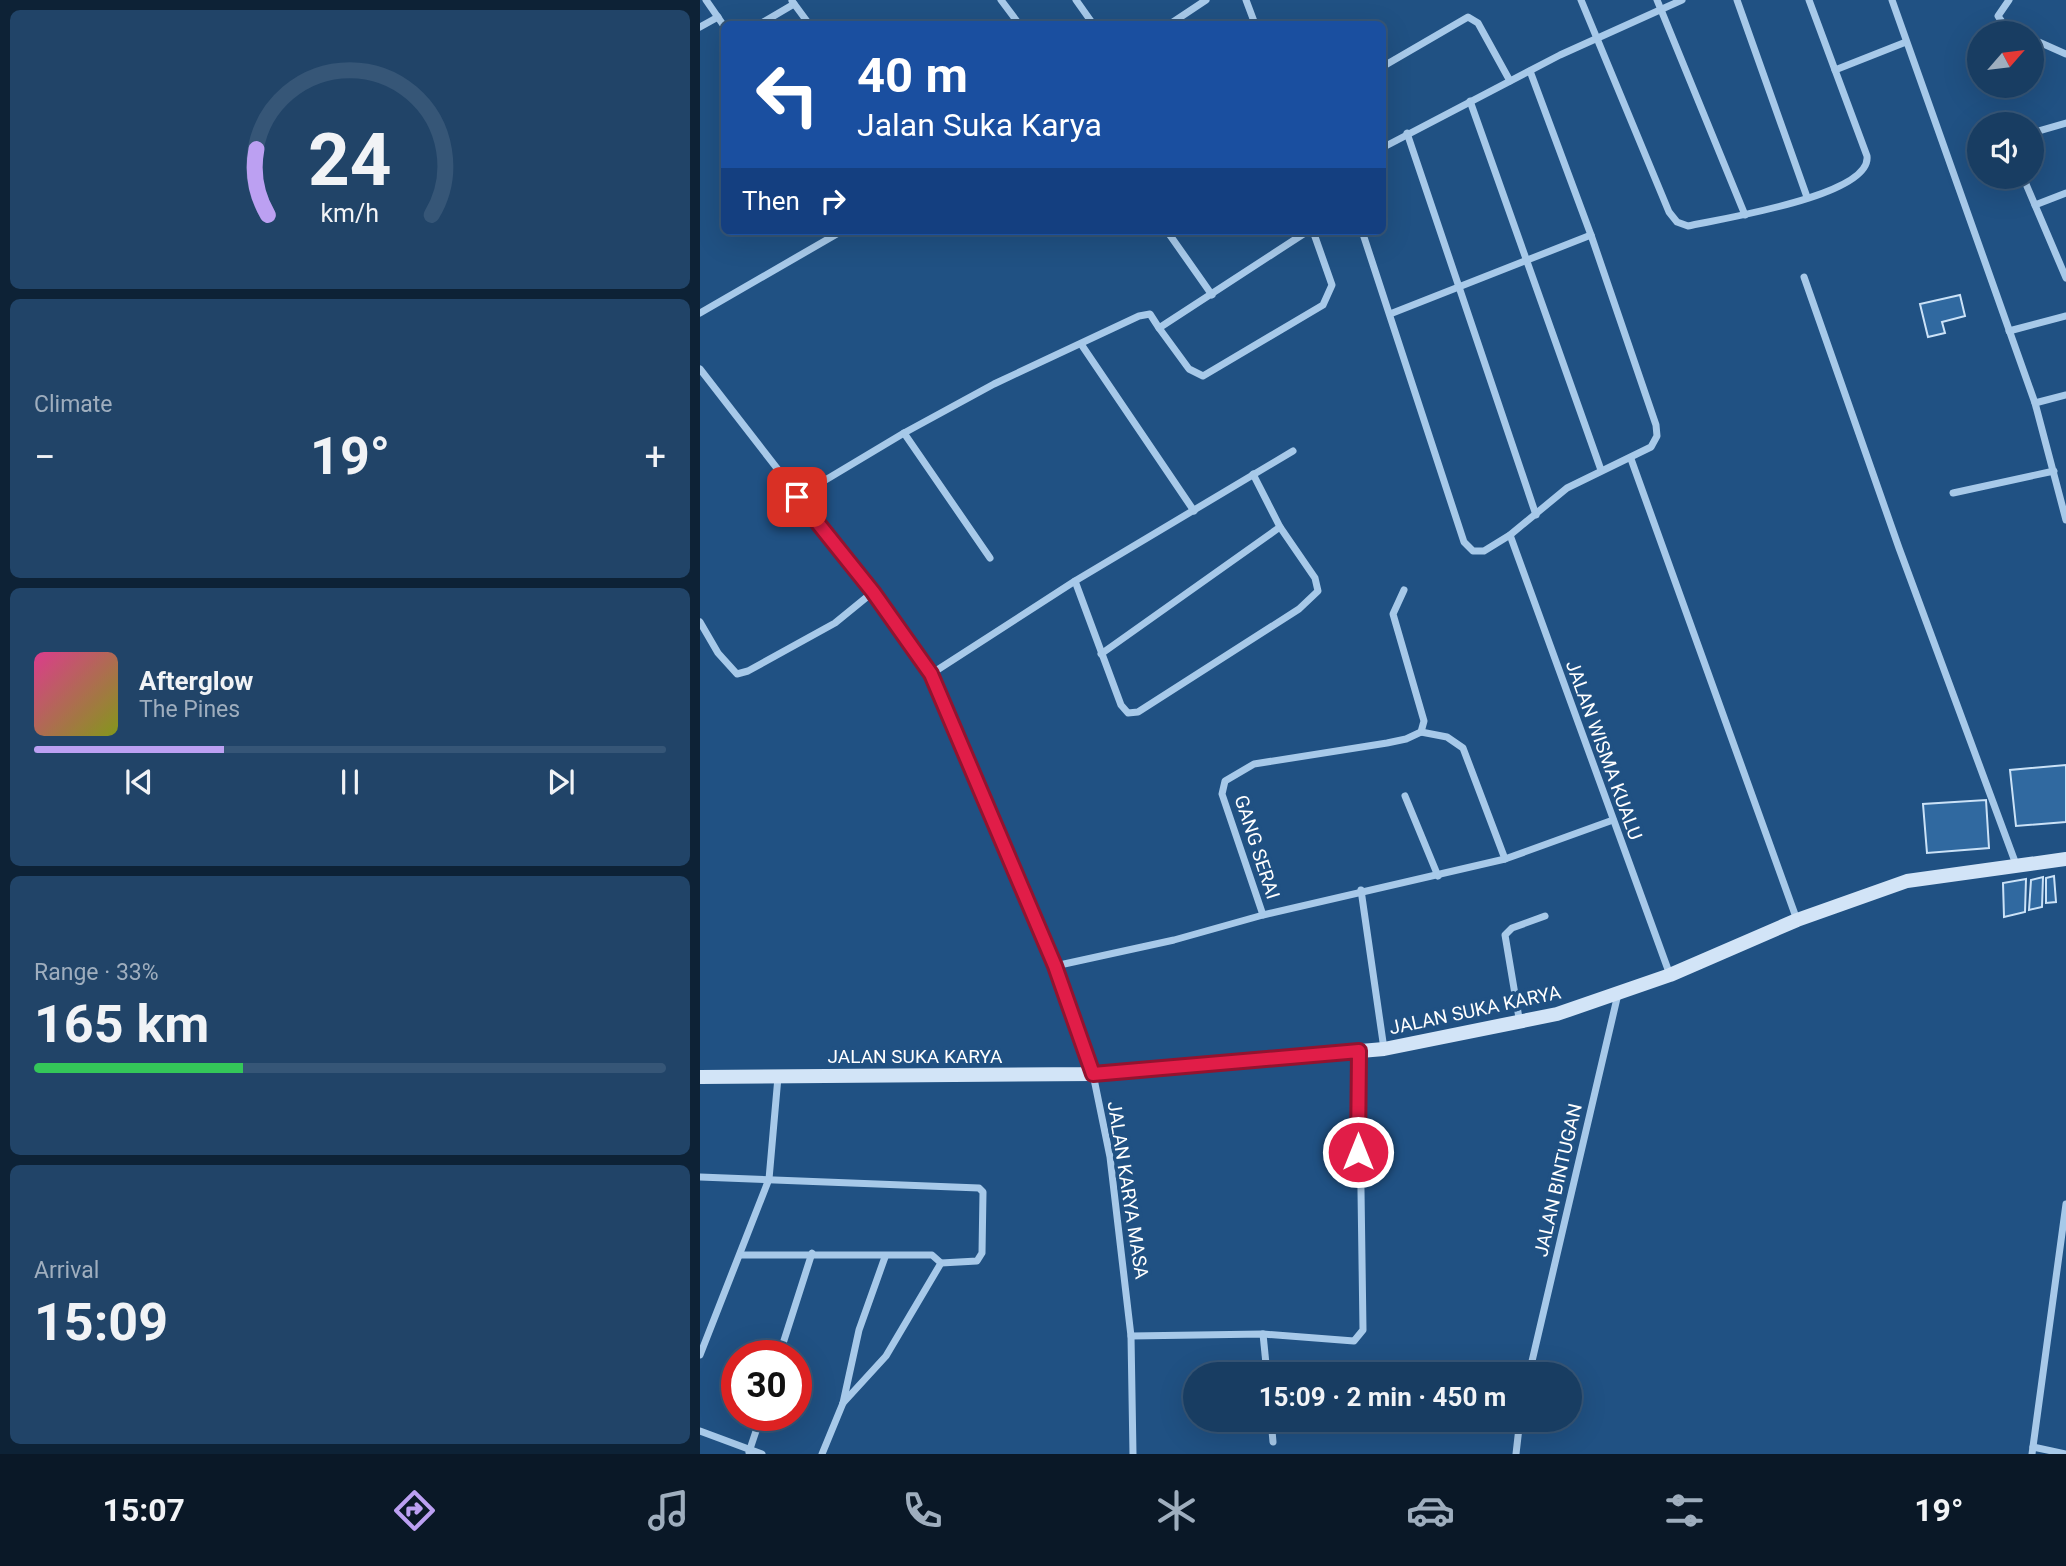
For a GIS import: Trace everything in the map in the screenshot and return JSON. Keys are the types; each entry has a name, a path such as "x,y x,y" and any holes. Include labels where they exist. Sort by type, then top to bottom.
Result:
{"main road":[{"name":"JALAN SUKA KARYA","path":"700,1077 1093,1074 1384,1049 1520,1024 1618,994 1670,975 1797,920 1907,881 2018,868 2066,859"}],"street":[{"path":"706,0 721,22"},
{"path":"1000,0 1017,21"},
{"path":"1076,0 1091,21"},
{"path":"1175,21 1206,0"},
{"path":"1246,0 1254,21"},
{"path":"1581,0 1673,218 1688,226 1745,215 1807,198 1861,174 1868,163 1809,0"},
{"path":"1657,0 1745,215"},
{"path":"1386,146 1510,80 1682,0"},
{"path":"1737,0 1807,198"},
{"path":"1892,0 2035,403 2066,520"},
{"path":"2002,21 1998,16 2000,9 2009,0"},
{"path":"764,21 793,2 807,21"},
{"path":"700,27 718,17"},
{"path":"1386,66 1468,17 1478,23 1510,80"},
{"path":"1835,70 1906,42"},
{"path":"2044,44 2066,54"},
{"path":"1363,235 1464,542 1473,551 1484,551 1510,535 1567,488 1651,447 1657,431 1591,235 1530,71"},
{"path":"1470,101 1601,470"},
{"path":"2044,129 2066,123"},
{"path":"1407,133 1536,515"},
{"path":"2028,189 2066,278"},
{"path":"2035,205 2066,193"},
{"path":"700,313 835,235"},
{"path":"1170,235 1212,295"},
{"path":"1159,328 1304,235"},
{"path":"797,497 904,433 994,384 1143,315 1153,316 1189,369 1203,376 1323,305 1332,285 1312,235"},
{"path":"1391,314 1591,235"},
{"path":"1804,277 1899,548 2018,868"},
{"path":"2009,331 2066,316"},
{"path":"1081,344 1194,510"},
{"name":"JALAN KARYA MASA","path":"700,369 873,592 931,674 1055,966 1093,1074 1110,1157 1131,1336 1129,1384 1133,1454"},
{"path":"2035,403 2066,395"},
{"path":"904,433 990,558"},
{"path":"931,674 1074,581 1293,451"},
{"path":"1631,459 1797,920"},
{"path":"1953,493 2054,471"},
{"path":"1074,581 1121,705 1128,713 1138,712 1299,609 1317,594 1318,585 1280,527 1253,474"},
{"path":"1101,654 1280,527"},
{"name":"JALAN WISMA KUALU","path":"1510,535 1670,975"},
{"path":"1404,590 1393,614 1424,721 1421,732 1447,737 1463,748 1505,859"},
{"path":"700,622 718,653 737,674 748,671 835,623 873,592"},
{"name":"GANG SERAI","path":"1055,966 1174,940 1263,915 1224,803 1222,788 1225,780 1254,764 1387,743 1421,732"},
{"path":"1405,796 1438,876"},
{"path":"1263,915 1361,890 1438,876 1505,859 1614,820"},
{"path":"1361,890 1384,1049"},
{"path":"1520,1024 1505,935 1512,928 1545,916"},
{"name":"JALAN BINTUGAN","path":"1532,1362 1618,994"},
{"path":"1131,1336 1263,1334 1353,1341 1361,1335 1359,1051"},
{"path":"700,1355 769,1179 778,1076"},
{"path":"700,1177 979,1188 983,1192 982,1253 977,1261 941,1264 932,1255 741,1255"},
{"path":"2066,1204 2032,1451 2066,1454"},
{"path":"784,1340 812,1253"},
{"path":"822,1454 843,1403 859,1330 885,1256"},
{"path":"843,1403 886,1356 941,1264"},
{"path":"1263,1334 1265,1362"},
{"path":"700,1431 749,1452 762,1454"},
{"path":"749,1452 756,1431"},
{"path":"1272,1432 1273,1442"},
{"path":"1516,1454 1519,1432"}],"building":[{"path":"1960,295 1965,316 1942,322 1945,333 1928,337 1920,304"},
{"path":"2066,765 2066,822 2016,826 2010,770"},
{"path":"1986,800 1989,848 1927,853 1923,804"},
{"path":"2054,876 2056,902 2046,903 2046,878"},
{"path":"2043,877 2042,907 2029,910 2031,880"},
{"path":"2026,879 2025,912 2004,917 2003,883"}],"route":[{"path":"797,497 873,592 931,674 1027,896 1093,1074 1359,1051 1358,1152"}]}
